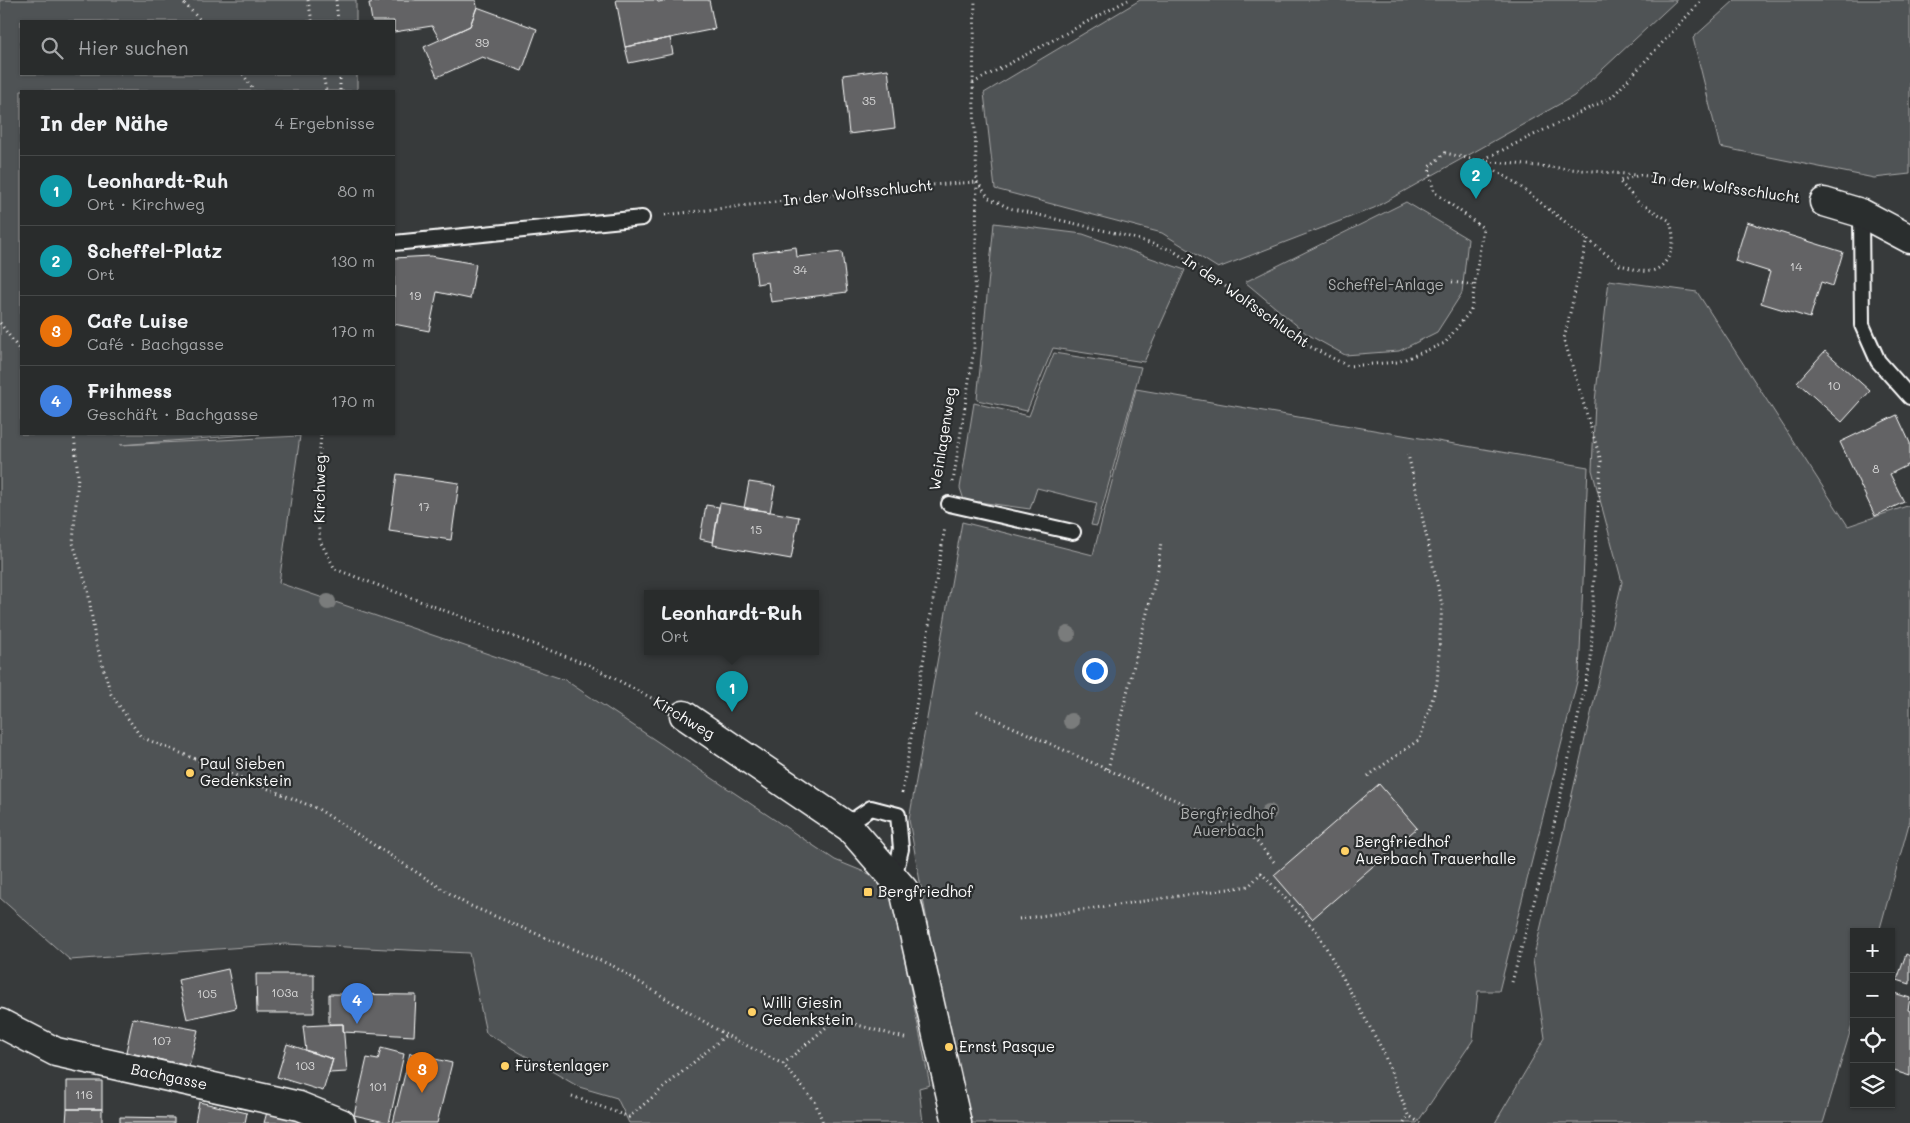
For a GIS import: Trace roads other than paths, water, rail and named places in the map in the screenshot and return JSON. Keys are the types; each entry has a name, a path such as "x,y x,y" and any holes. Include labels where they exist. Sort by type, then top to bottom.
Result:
{"street":[{"path":"1824,202 1861,212 1910,239"},
{"name":"Kirchweg","path":"684,716 850,828 904,890 957,1123"},
{"name":"Bachgasse","path":"0,1023 56,1052 300,1106 341,1123"}],"lane":[{"path":"1861,212 1862,326 1878,361 1910,397"},
{"path":"395,243 642,218"},
{"path":"949,504 1073,532"},
{"path":"850,828 852,821 872,808 898,815 901,849 894,878"}],"place":[{"name":"Scheffel-Platz","path":"1476,199"},
{"name":"Leonhardt-Ruh","path":"732,712"},
{"name":"Paul Sieben Gedenkstein","path":"190,773"},
{"name":"Bergfriedhof Auerbach Trauerhalle","path":"1345,851"},
{"name":"Bergfriedhof","path":"868,892"},
{"name":"Willi Giesin Gedenkstein","path":"752,1012"},
{"name":"Frihmess","path":"357,1024"},
{"name":"Ernst Pasque","path":"949,1047"},
{"name":"Fürstenlager","path":"505,1066"},
{"name":"Cafe Luise","path":"422,1093"}],"park label":[{"name":"Scheffel-Anlage","path":"1386,285"},
{"name":"Bergfriedhof Auerbach","path":"1228,822"}]}
